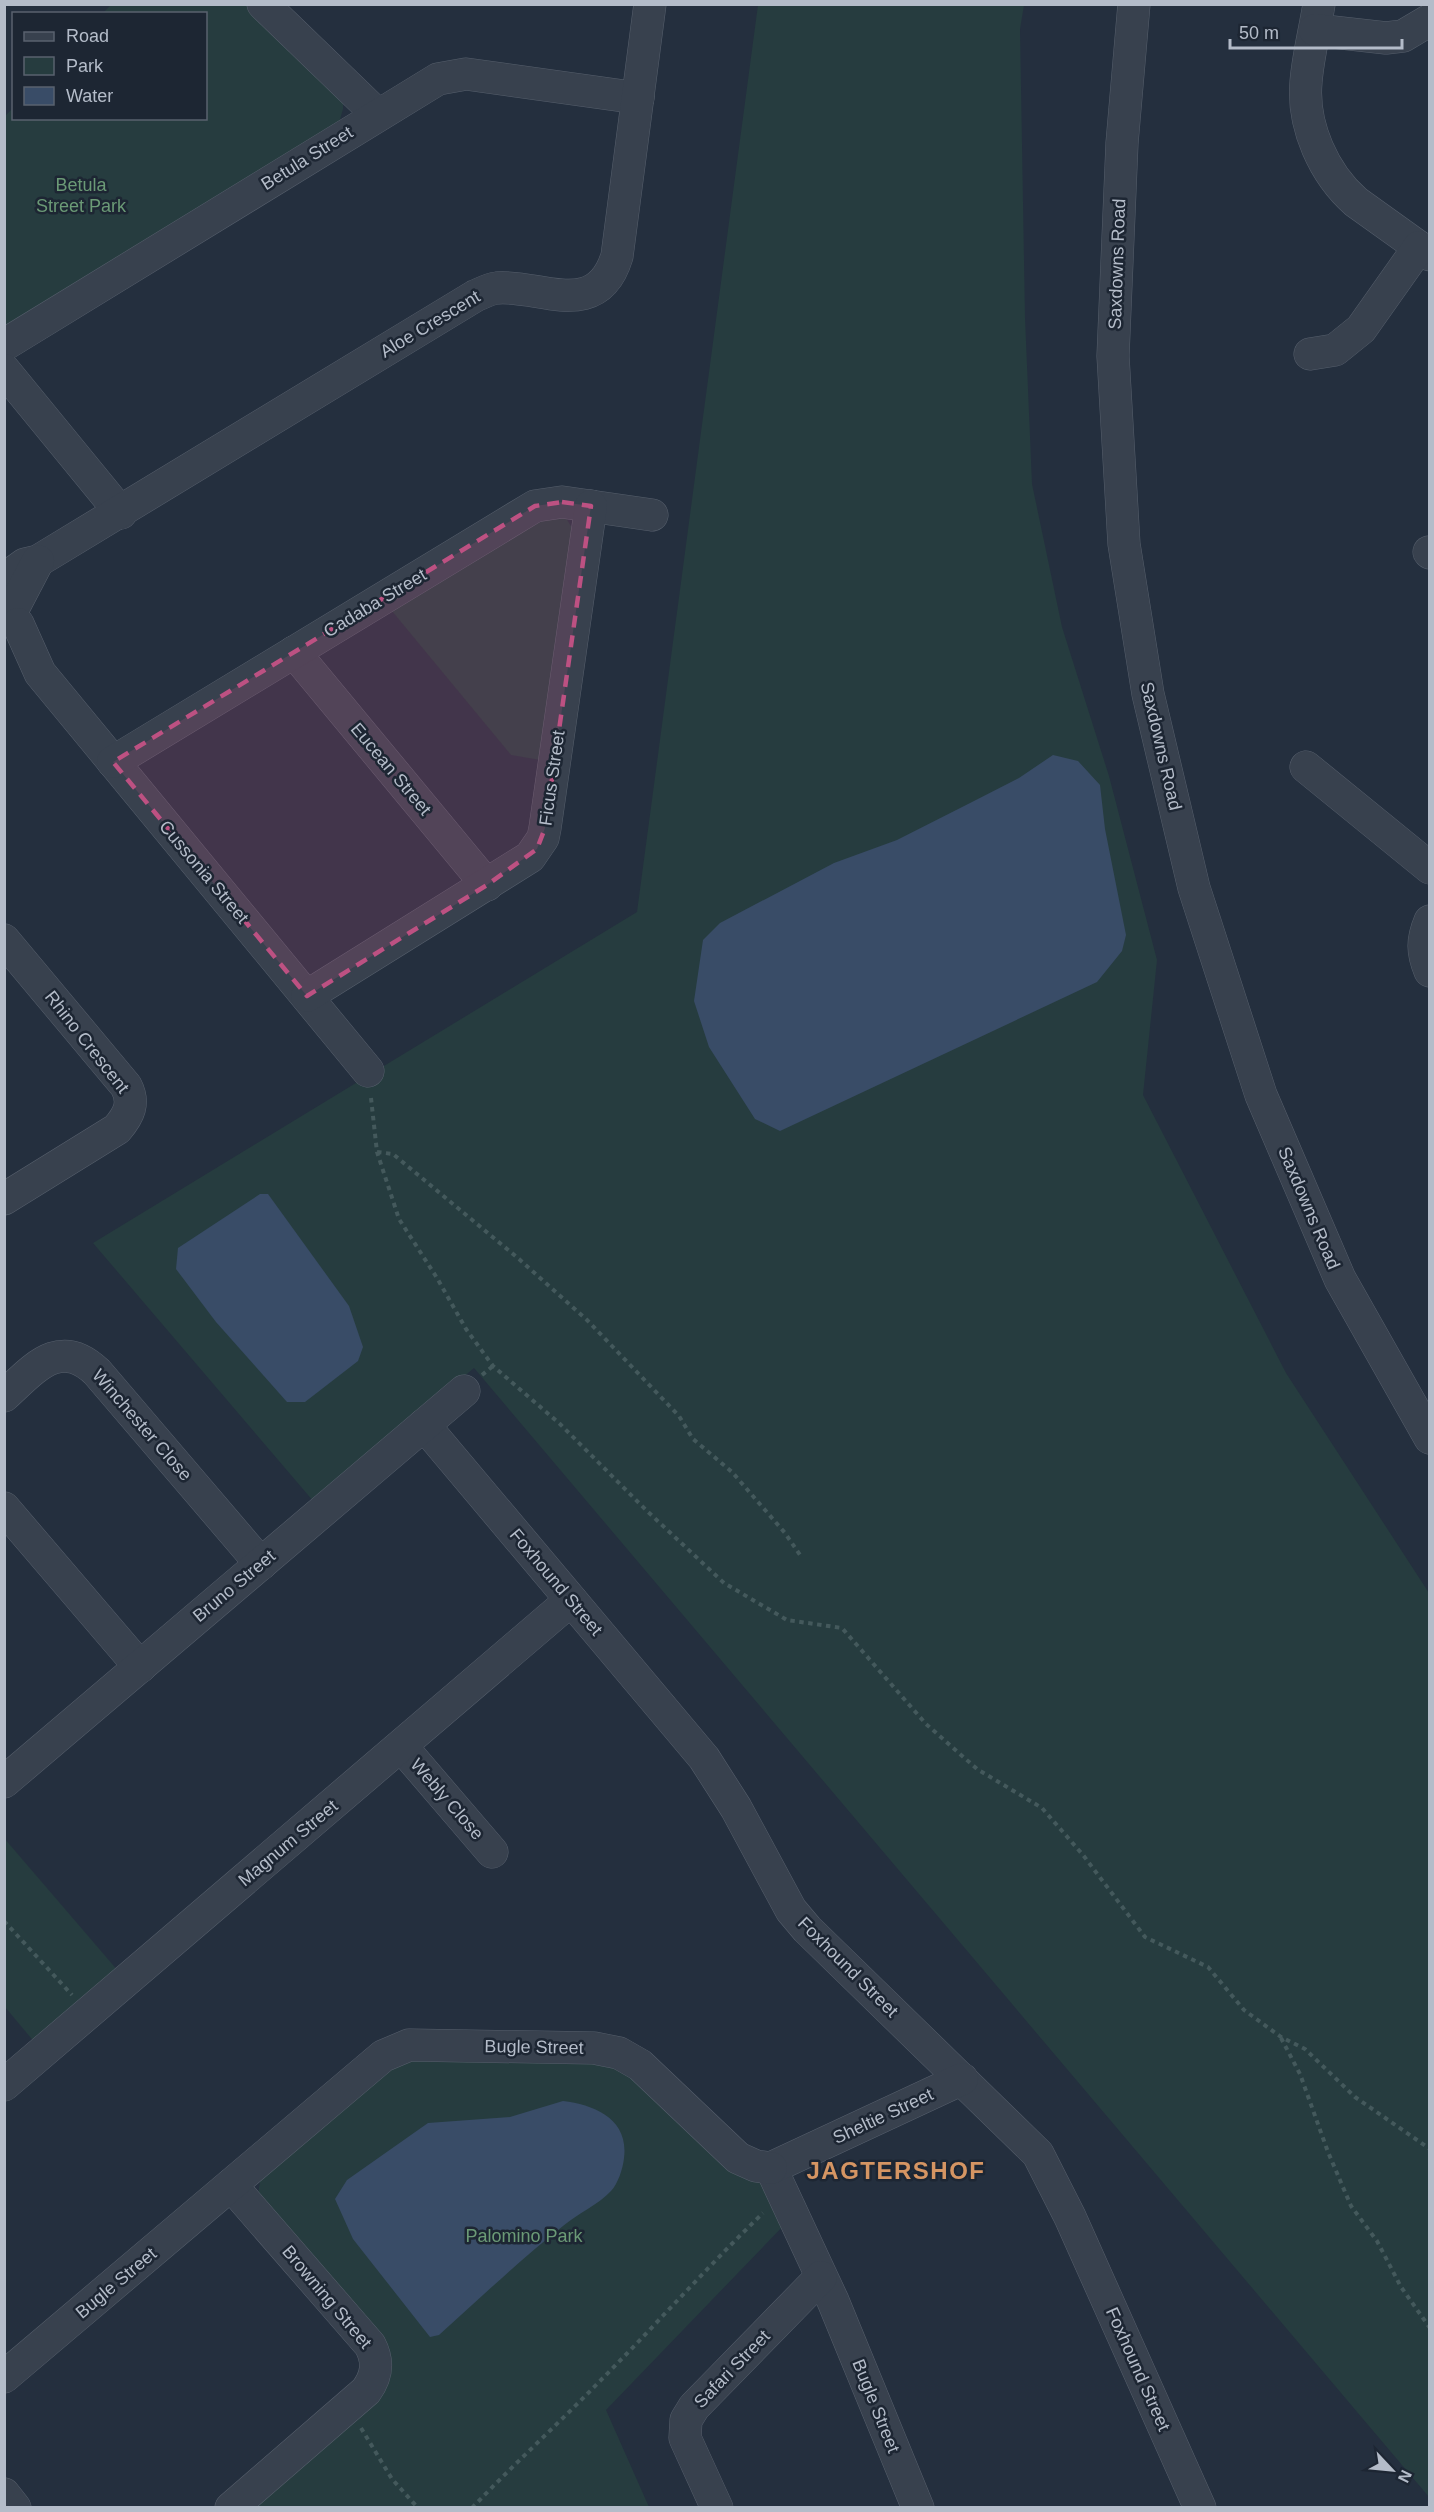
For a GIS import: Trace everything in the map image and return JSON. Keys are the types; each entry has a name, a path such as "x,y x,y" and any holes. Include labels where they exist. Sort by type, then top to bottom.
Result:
{"street":[{"path":"263,4 378,115"},
{"name":"Aloe Crescent","path":"8,616 38,561 487,290 498,288 570,295 597,287 613,269 617,256 650,4"},
{"name":"Saxdowns Road","path":"1134,4 1122,143 1113,356 1124,544 1148,694 1194,888 1261,1095 1340,1279 1430,1438"},
{"path":"1310,354 1335,350 1361,328 1424,251 1356,202 1333,177 1315,142 1307,116 1305,83 1317,17 1386,38 1403,36 1430,20"},
{"name":"Betula Street","path":"4,345 429,83 456,74 638,98"},
{"path":"4,370 121,513"},
{"name":"Cadaba Street","path":"113,762 535,506 542,503 562,502 652,514"},
{"name":"Ficus Street","path":"307,996 530,857 543,838 591,506"},
{"name":"Cussonia Street","path":"8,616 40,673 368,1071"},
{"name":"Eucean Street","path":"294,652 487,885"},
{"path":"1306,767 1430,868"},
{"path":"1430,921 1423,938 1423,956 1430,971"},
{"name":"Rhino Crescent","path":"4,940 126,1086 131,1104 117,1129 4,1199"},
{"name":"Winchester Close","path":"4,1396 39,1366 55,1356 84,1359 261,1564"},
{"name":"Bruno Street","path":"10,1767 140,1667 464,1391"},
{"name":"Foxhound Street","path":"424,1425 704,1758 736,1808 791,1910 807,1929 1038,2154 1200,2508"},
{"path":"4,1508 140,1667"},
{"name":"Magnum Street","path":"4,2085 402,1747 571,1600"},
{"name":"Webly Close","path":"402,1747 492,1852"},
{"name":"Bugle Street","path":"4,2377 383,2056 409,2045 423,2044 594,2048 619,2053 640,2065 738,2158 756,2166 777,2181 833,2301 918,2508"},
{"name":"Sheltie Street","path":"777,2181 962,2079"},
{"name":"Browning Street","path":"231,2185 370,2345 375,2355 375,2375 366,2391 231,2508"},
{"name":"Safari Street","path":"717,2508 685,2438 686,2420 694,2407 821,2277"},
{"path":"4,2494 15,2508"}],"path":[{"path":"368,1071 376,1152 399,1220 437,1278 465,1329 493,1366 560,1424 646,1511 724,1583 788,1620 842,1628 926,1724 977,1769 1042,1808 1083,1856 1145,1937 1208,1967 1244,2010 1281,2037 1305,2049 1355,2097 1430,2149"},
{"path":"376,1152 393,1154 519,1259 587,1320 679,1416 693,1439 732,1472 785,1533 800,1555"},
{"path":"4,1921 73,1996"},
{"path":"1281,2037 1300,2074 1328,2152 1351,2206 1377,2241 1401,2288 1430,2328"},
{"path":"472,2508 520,2457 598,2383 718,2256 777,2181"},
{"path":"348,2408 392,2479 418,2508"}],"highlighted area":[{"path":"562,502 591,506 545,828 537,849 487,885 307,996 113,762 535,506"}],"green space":[{"name":"Betula Street Park","path":"111,5 249,5 343,102 339,123 5,328 4,117 12,109 12,120 207,120 207,12 104,12"},
{"path":"758,5 1024,5 1020,29 1025,318 1032,484 1062,627 1109,776 1157,960 1143,1095 1286,1373 1429,1593 1429,2497 474,1368 314,1502 93,1243 637,912"},
{"path":"539,513 566,518 574,531 546,761 511,755 387,605"},
{"path":"4,1838 119,1972 36,2044 5,2007"},
{"name":"Palomino Park","path":"400,2058 607,2059 765,2183 787,2222 606,2410 649,2507 246,2508 380,2389 258,2194 261,2176"}],"water":[{"path":"1053,755 1078,761 1100,785 1105,829 1126,935 1122,951 1097,982 780,1131 755,1119 709,1047 694,1001 703,940 720,923 834,863 897,840 1019,778"},
{"path":"260,1194 268,1194 349,1306 363,1347 358,1361 305,1402 287,1402 216,1322 176,1269 178,1248"},
{"path":"563,2101 598,2111 607,2116 621,2133 624,2158 616,2184 600,2201 531,2252 439,2335 430,2337 353,2239 335,2199 347,2180 428,2123 510,2117"}],"district":[{"name":"JAGTERSHOF","path":"896,2171"}]}
